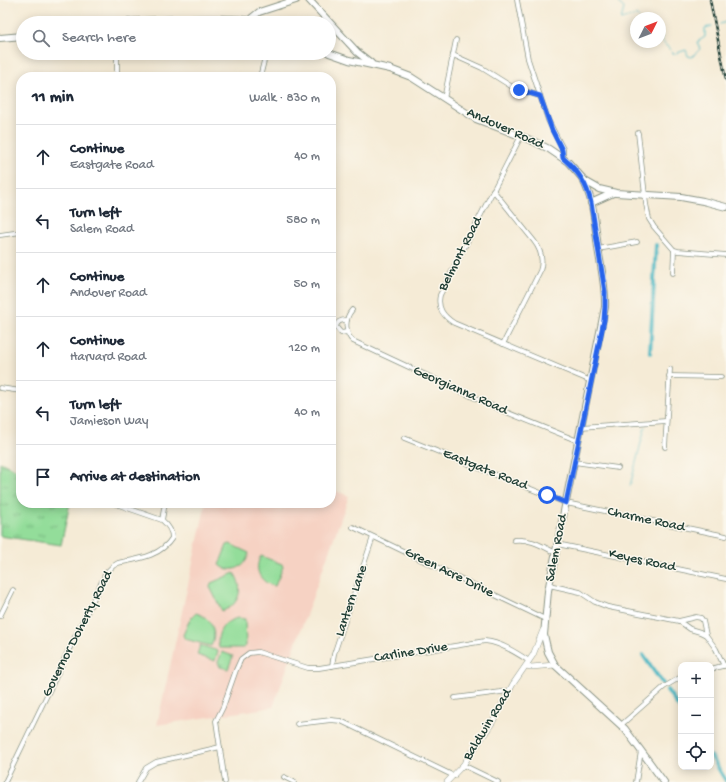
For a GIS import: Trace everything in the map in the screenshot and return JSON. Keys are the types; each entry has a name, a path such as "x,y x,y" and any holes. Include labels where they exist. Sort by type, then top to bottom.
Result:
{"main road":[{"path":"254,16 259,12 296,0"},
{"path":"309,0 324,16"},
{"path":"336,29 357,52 372,64"},
{"path":"0,38 16,37"},
{"path":"356,61 357,52"},
{"name":"Andover Road","path":"336,54 390,69 405,75 476,119 539,143 563,158 582,178 596,187 613,192 688,198 726,207"},
{"name":"Salem Road","path":"582,178 587,188 591,203 605,287 605,307 549,585 544,635 550,656 555,665 621,725 642,750 664,782"},
{"path":"591,203 613,192"}],"street":[{"path":"517,0 527,55 552,130 562,150 563,158"},
{"path":"444,99 454,56 456,40"},
{"path":"454,56 482,68 514,88 540,96"},
{"path":"117,60 117,72"},
{"path":"261,72 264,60"},
{"path":"638,133 645,194 652,224 674,250 678,252 726,255"},
{"name":"Belmont Road","path":"521,136 442,291 439,302 442,312 450,320 590,382"},
{"path":"493,190 539,248 542,259 540,271 502,344"},
{"path":"0,235 16,233"},
{"path":"598,249 637,242"},
{"path":"673,273 674,250"},
{"name":"Georgianna Road","path":"352,310 347,320 347,332 350,338 361,346 501,410 578,441"},
{"name":"Georgianna Road","path":"347,320 339,322 336,327 340,332 347,332"},
{"path":"665,447 670,369"},
{"path":"670,376 721,378"},
{"path":"0,388 16,390"},
{"path":"581,427 666,421"},
{"name":"Eastgate Road","path":"404,438 566,503"},
{"path":"574,462 618,468"},
{"name":"Charme Road","path":"566,503 726,536"},
{"path":"127,508 162,520 164,508"},
{"name":"Governor Doherty Road","path":"5,782 106,573 118,563 150,556 171,541 171,530 162,520"},
{"name":"Green Acre Drive","path":"353,527 545,620"},
{"name":"Lantern Lane","path":"332,666 334,654 373,537"},
{"path":"514,540 530,541 556,552"},
{"name":"Keyes Road","path":"557,544 726,578"},
{"path":"549,585 580,592 595,602 608,607 679,621 698,617 701,618 706,635 716,649 725,666 714,668"},
{"path":"0,616 13,590"},
{"name":"Baldwin Road","path":"448,782 463,765 492,724 509,691 539,641 545,620"},
{"path":"679,621 690,629 706,635"},
{"name":"Carline Drive","path":"225,782 217,720 241,659 248,653 258,652 310,668 332,666 483,641 497,644 527,663"},
{"path":"527,663 532,667 555,665"},
{"path":"621,725 664,687 678,679"},
{"path":"454,698 509,691"},
{"path":"297,724 332,720 341,721 454,776"},
{"path":"138,782 146,768 156,762 220,747"},
{"path":"636,782 642,750"},
{"path":"463,765 498,782"},
{"path":"284,777 294,782"}],"shaded area":[{"path":"336,491 349,496 273,707 157,725 205,508 336,508"}],"green space":[{"path":"0,462 16,470 16,508 69,508 61,545 0,536"},
{"path":"230,544 249,553 245,562 241,566 233,569 224,568 219,565 227,545"},
{"path":"261,556 282,564 283,567 275,586 265,582 259,575 258,566"},
{"path":"234,573 240,590 233,605 222,611 210,587 211,583"},
{"path":"196,613 206,618 212,626 214,636 211,646 185,639 183,635 190,619"},
{"path":"239,618 245,619 246,646 243,648 219,648 218,637 222,628 229,621"},
{"path":"200,645 218,651 215,661 197,655"},
{"path":"222,652 233,656 228,669 220,667 218,662"}],"waterway":[{"path":"615,0 624,8 621,20 630,17"},
{"path":"720,24 726,22"},
{"path":"666,45 674,54 686,50 688,56 692,57 700,49 697,42 705,37 705,28 712,26"},
{"path":"650,353 656,245"},
{"path":"630,486 645,427"},
{"path":"643,655 663,684"},
{"path":"667,690 678,706"},
{"path":"714,761 726,781"}],"railway":[{"path":"710,0 726,80"}],"route":[{"path":"519,90 534,93 540,96 552,130 561,146 563,158 579,174 589,192 606,298 604,320 566,503 547,495"}]}
